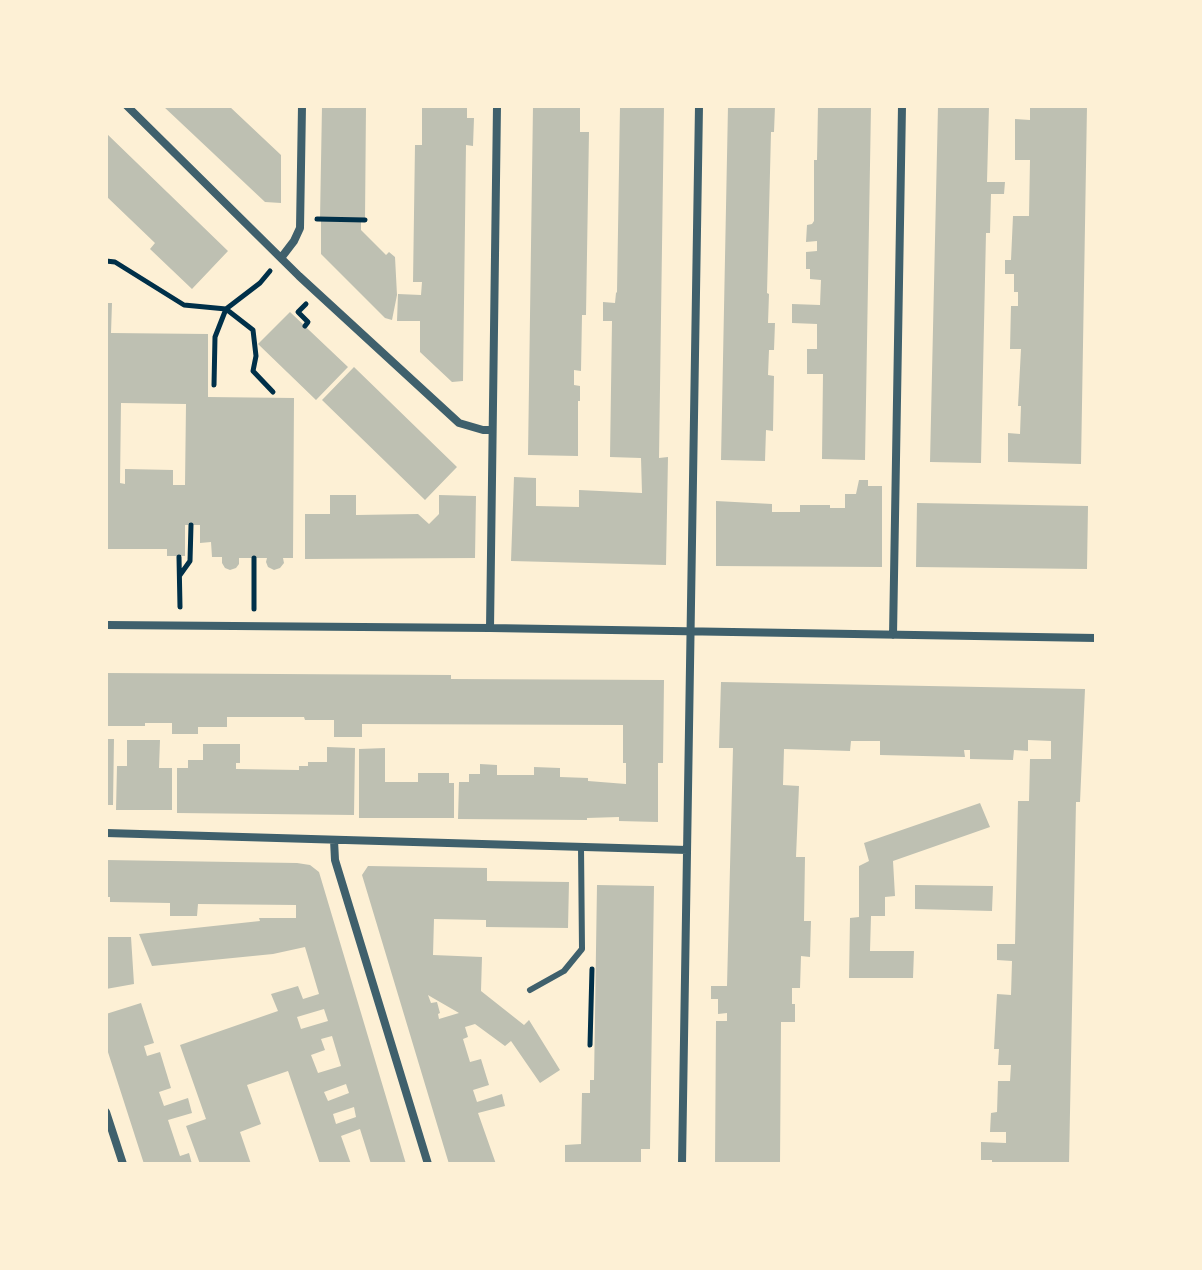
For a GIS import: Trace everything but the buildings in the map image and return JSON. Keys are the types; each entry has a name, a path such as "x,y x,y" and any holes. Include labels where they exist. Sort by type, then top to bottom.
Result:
{"street":[{"path":"127,106 281,258 459,423 492,430"},
{"path":"281,258 300,228 302,106"},
{"path":"490,628 497,106"},
{"path":"682,1164 699,106"},
{"path":"893,635 902,106"},
{"path":"106,625 1096,638"},
{"path":"106,833 687,850"},
{"path":"334,840 335,860 428,1164"},
{"path":"106,1112 123,1164"}],"lane":[{"path":"530,990 564,971 582,949 581,847"}],"path":[{"path":"300,220 365,220"},
{"path":"214,385 215,337 226,309 260,283 281,258"},
{"path":"106,261 115,262 184,305 226,309 253,330 256,356 253,371 273,392"},
{"path":"298,312 308,322 305,326"},
{"path":"180,576 190,561 191,525"},
{"path":"179,557 180,585"},
{"path":"254,558 254,626"}]}
